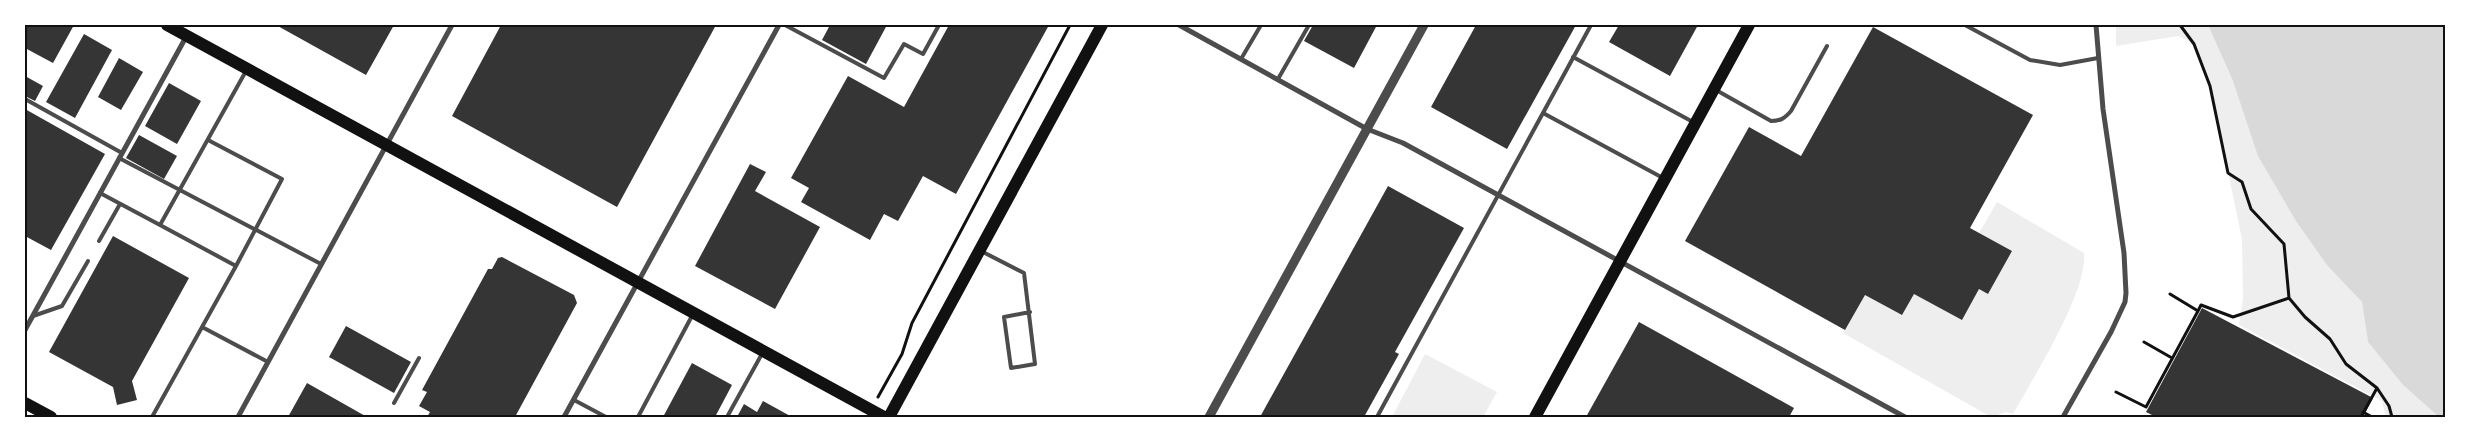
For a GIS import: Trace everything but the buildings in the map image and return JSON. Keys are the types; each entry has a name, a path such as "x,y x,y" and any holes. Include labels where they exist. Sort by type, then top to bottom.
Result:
{"main road":[{"path":"167,25 884,417"},
{"path":"889,417 1102,25"},
{"path":"1535,417 1749,25"},
{"path":"25,403 51,417"}],"street":[{"path":"238,417 452,25"},
{"path":"564,417 779,25"},
{"path":"1179,25 1367,129 1403,143 1905,417"},
{"path":"1210,417 1424,25"},
{"path":"2064,415 2111,332 2125,302 2126,292 2124,253 2112,179 2096,25"},
{"path":"25,330 186,35"}],"lane":[{"path":"785,25 884,78 904,44 923,54 939,25"},
{"path":"1241,59 1261,25"},
{"path":"1278,79 1310,25"},
{"path":"1377,417 1591,25"},
{"path":"1965,25 2030,60 2060,65 2098,58"},
{"path":"1714,89 1771,121 1778,121 1785,118 1791,111 1827,46"},
{"path":"1573,57 1695,124"},
{"path":"160,225 247,69"},
{"path":"25,99 179,191 321,264"},
{"path":"1543,113 1665,179"},
{"path":"152,417 256,230 282,179 208,140"},
{"path":"100,193 236,266"},
{"path":"98,241 120,204"},
{"path":"979,250 1024,273 1030,312 1035,364 1011,368 1004,317 1030,312"},
{"path":"33,316 62,306 88,262"},
{"path":"638,417 693,314"},
{"path":"202,327 268,362"},
{"path":"727,417 763,352"},
{"path":"394,403 419,358"},
{"path":"574,400 606,417"},
{"path":"2064,415 2071,417"}],"path":[{"path":"871,410 902,354 912,323 1070,25"},
{"path":"2180,25 2194,44 2210,86 2228,173 2242,182 2251,209 2284,244 2289,298 2330,339 2346,364 2377,388 2389,406 2392,417"},
{"path":"2170,294 2198,311"},
{"path":"2116,392 2146,408 2201,305 2233,317 2289,298"},
{"path":"2144,342 2172,358"},
{"path":"2361,417 2377,388"},
{"path":"2363,412 2372,417"}],"shaded area":[{"path":"2116,25 2208,25 2233,81 2348,286 2362,302 2368,342 2403,385 2439,417 2386,417 2382,401 2239,325 2243,299 2242,239 2210,86 2195,44 2178,36 2116,46"},
{"path":"2208,25 2445,25 2445,417 2439,417 2403,385 2368,342 2362,302 2327,265 2296,221 2258,156 2233,81"},
{"path":"1997,202 2084,253 2083,269 2069,311 2033,379 2013,414 2006,412 1991,417 1843,333 1865,295 1902,315 1914,294 1962,320 1979,289 1988,294 2012,251 1979,233"},
{"path":"1425,354 1497,392 1483,417 1392,417"}]}
